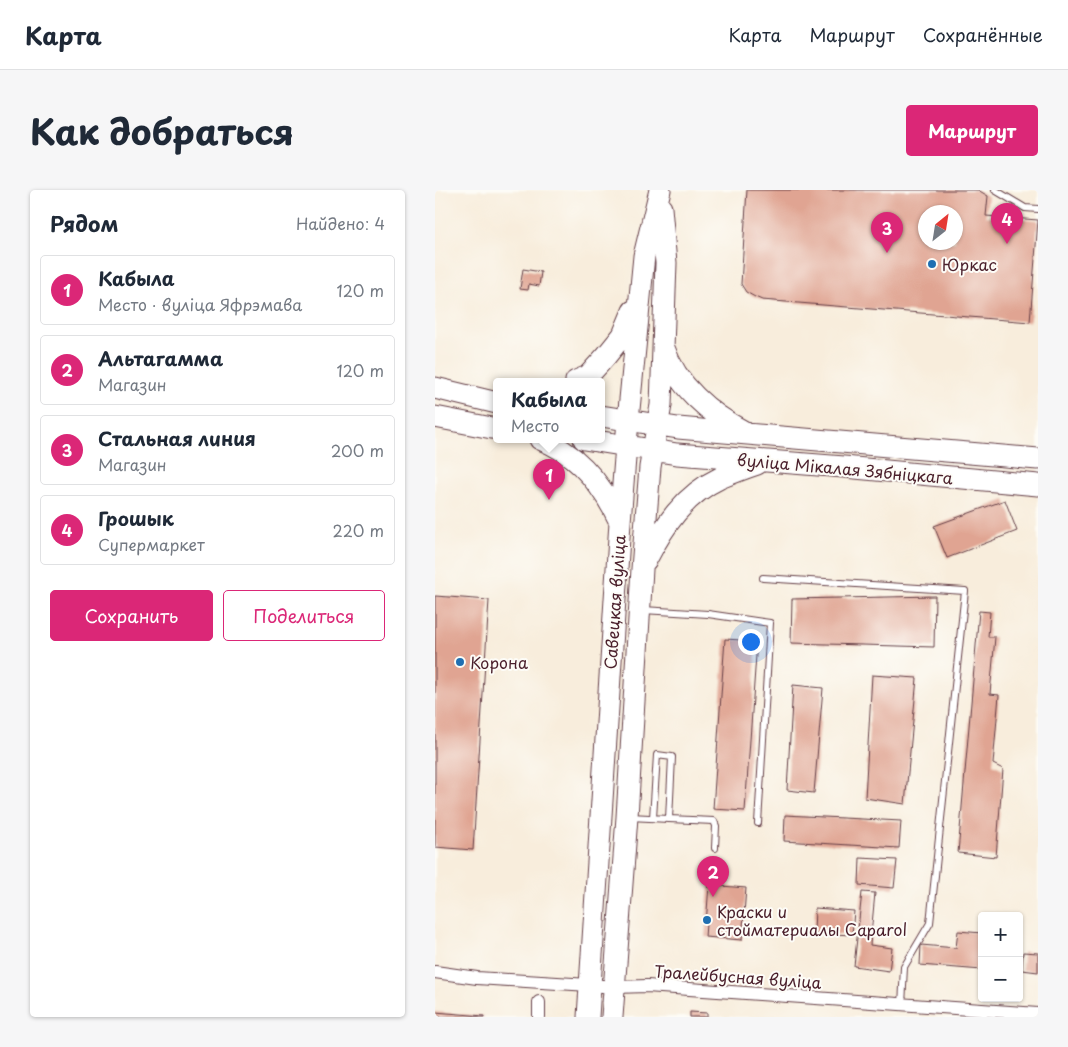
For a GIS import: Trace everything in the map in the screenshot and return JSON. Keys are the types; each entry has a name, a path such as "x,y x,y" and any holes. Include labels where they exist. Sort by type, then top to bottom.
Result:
{"main road":[{"name":"Савецкая вуліца","path":"587,1017 625,446 644,256 660,190 666,263 661,405 649,467 641,569 627,817 612,1017"},
{"path":"583,378 588,376 623,335 641,287"},
{"path":"663,345 676,371 693,393 718,416 748,433"},
{"path":"435,388 493,402"},
{"path":"435,417 493,428"},
{"name":"вуліца Мікалая Зябніцкага","path":"605,417 678,428 1038,459"},
{"path":"551,443 587,470 620,522"},
{"name":"вуліца Мікалая Зябніцкага","path":"605,443 677,454 1038,485"},
{"path":"641,569 661,530 679,508 699,491 719,479 761,462"}],"street":[{"name":"Тралейбусная вуліца","path":"435,972 477,978 589,986 647,986 1038,1014"},
{"path":"539,1002 539,1017"}],"lane":[{"path":"995,190 1025,208 1038,209"},
{"path":"763,578 965,591 930,923 904,967 902,1005"},
{"path":"639,610 708,614 771,623 757,823"},
{"path":"653,818 657,755 672,757 669,818"},
{"path":"627,817 714,821 716,826 715,848"}],"building":[{"path":"747,190 978,190 988,196 986,216 1038,220 1030,322 762,300 746,292 741,284"},
{"path":"523,269 541,272 539,286 529,284 528,290 520,289"},
{"path":"1005,500 1017,531 947,558 934,526"},
{"name":"Корона","path":"435,596 489,600 473,850 435,847"},
{"path":"935,596 934,647 791,643 792,599"},
{"path":"979,611 990,612 988,637 995,637 990,694 999,695 993,764 1003,769 996,857 958,853"},
{"path":"725,639 757,641 745,811 713,809"},
{"path":"872,675 917,678 905,804 865,798"},
{"path":"793,685 823,688 814,793 787,790"},
{"path":"785,815 901,821 899,848 784,841"},
{"path":"860,858 897,860 894,888 859,885"},
{"path":"709,885 746,888 742,940 705,937"},
{"path":"862,892 875,893 870,945 892,948 889,971 854,966"},
{"path":"815,908 854,911 852,935 814,933"},
{"path":"958,931 978,933 978,970 920,965 921,945 956,948"},
{"path":"1023,952 1038,953 1038,972 1023,970"},
{"path":"435,1012 484,1016 484,1017 435,1017"},
{"path":"690,1012 707,1013 707,1017 690,1017"}],"place":[{"name":"Грошык","path":"1007,244"},
{"name":"Стальная линия","path":"887,253"},
{"name":"Юркас","path":"932,264"},
{"name":"Кабыла","path":"549,500"},
{"name":"Корона","path":"460,662"},
{"name":"Альтагамма","path":"713,897"},
{"name":"Краски и стойматериалы Сaparol","path":"707,920"}]}
